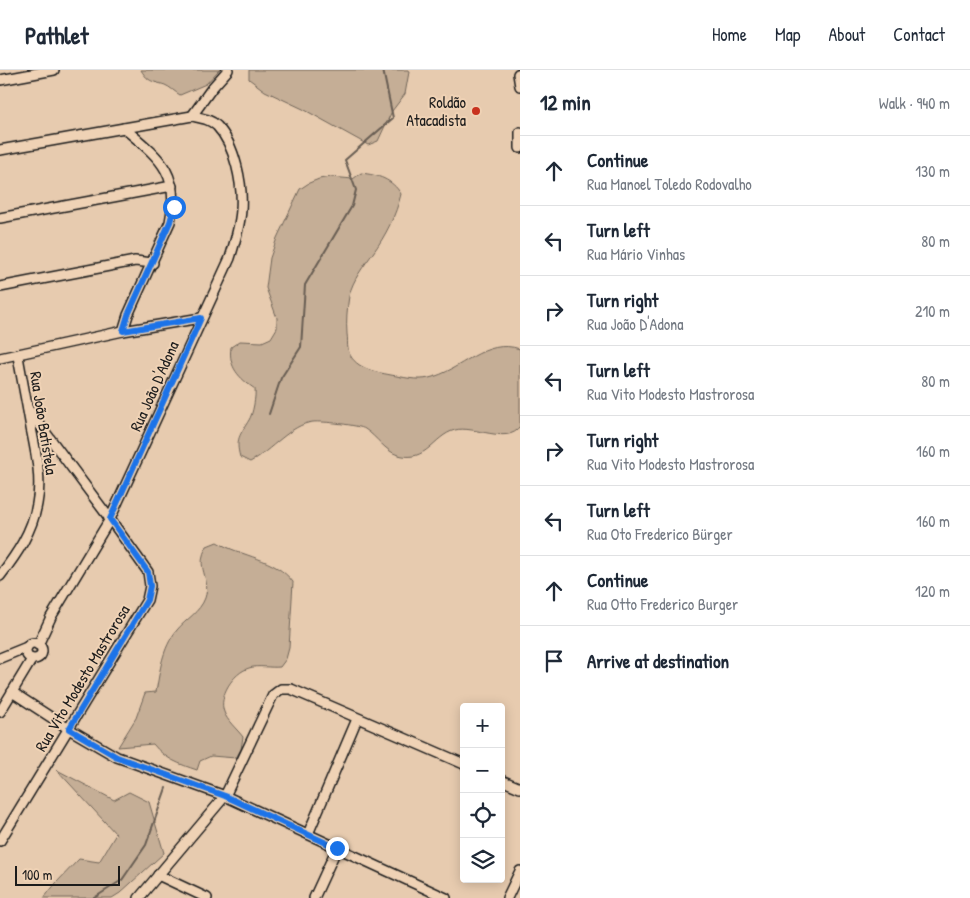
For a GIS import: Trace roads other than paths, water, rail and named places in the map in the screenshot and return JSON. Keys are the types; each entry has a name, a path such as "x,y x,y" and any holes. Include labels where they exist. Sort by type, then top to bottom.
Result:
{"street":[{"path":"0,80 54,70"},
{"path":"0,150 192,116 212,88 228,70"},
{"path":"518,74 520,86"},
{"name":"Rua João D'Adona","path":"38,645 51,617 110,519 230,258 237,234 241,209 240,186 236,165 227,142 216,126 205,118 192,116"},
{"path":"123,331 128,315 170,222 174,207 172,186 166,170 157,156 124,128"},
{"path":"520,132 520,148"},
{"path":"0,218 172,186"},
{"path":"0,287 135,261 153,263"},
{"path":"0,358 18,356 123,331 201,318"},
{"name":"Rua João Batistela","path":"0,576 18,552 30,528 37,504 39,481 18,356"},
{"name":"Rua Vito Modesto Mastrorosa","path":"0,841 147,600 150,586 148,572 28,409"},
{"path":"0,658 30,644 38,645 41,649 41,654 38,658 32,659 26,654 27,647"},
{"path":"0,712 32,659"},
{"path":"139,898 225,796 273,695 281,689 291,689 460,762"},
{"path":"12,692 117,757 225,796 446,898"},
{"path":"308,834 357,719"},
{"path":"505,782 520,788"},
{"path":"314,898 337,848"},
{"path":"507,898 520,871"},
{"path":"158,875 207,898"}],"waterway":[{"path":"269,414 281,378 301,347 305,285 352,206 356,190 345,160 393,118 383,70"},
{"path":"94,898 122,880 146,845 166,788"}],"place":[{"name":"Roldão Atacadista","path":"476,111"}]}
